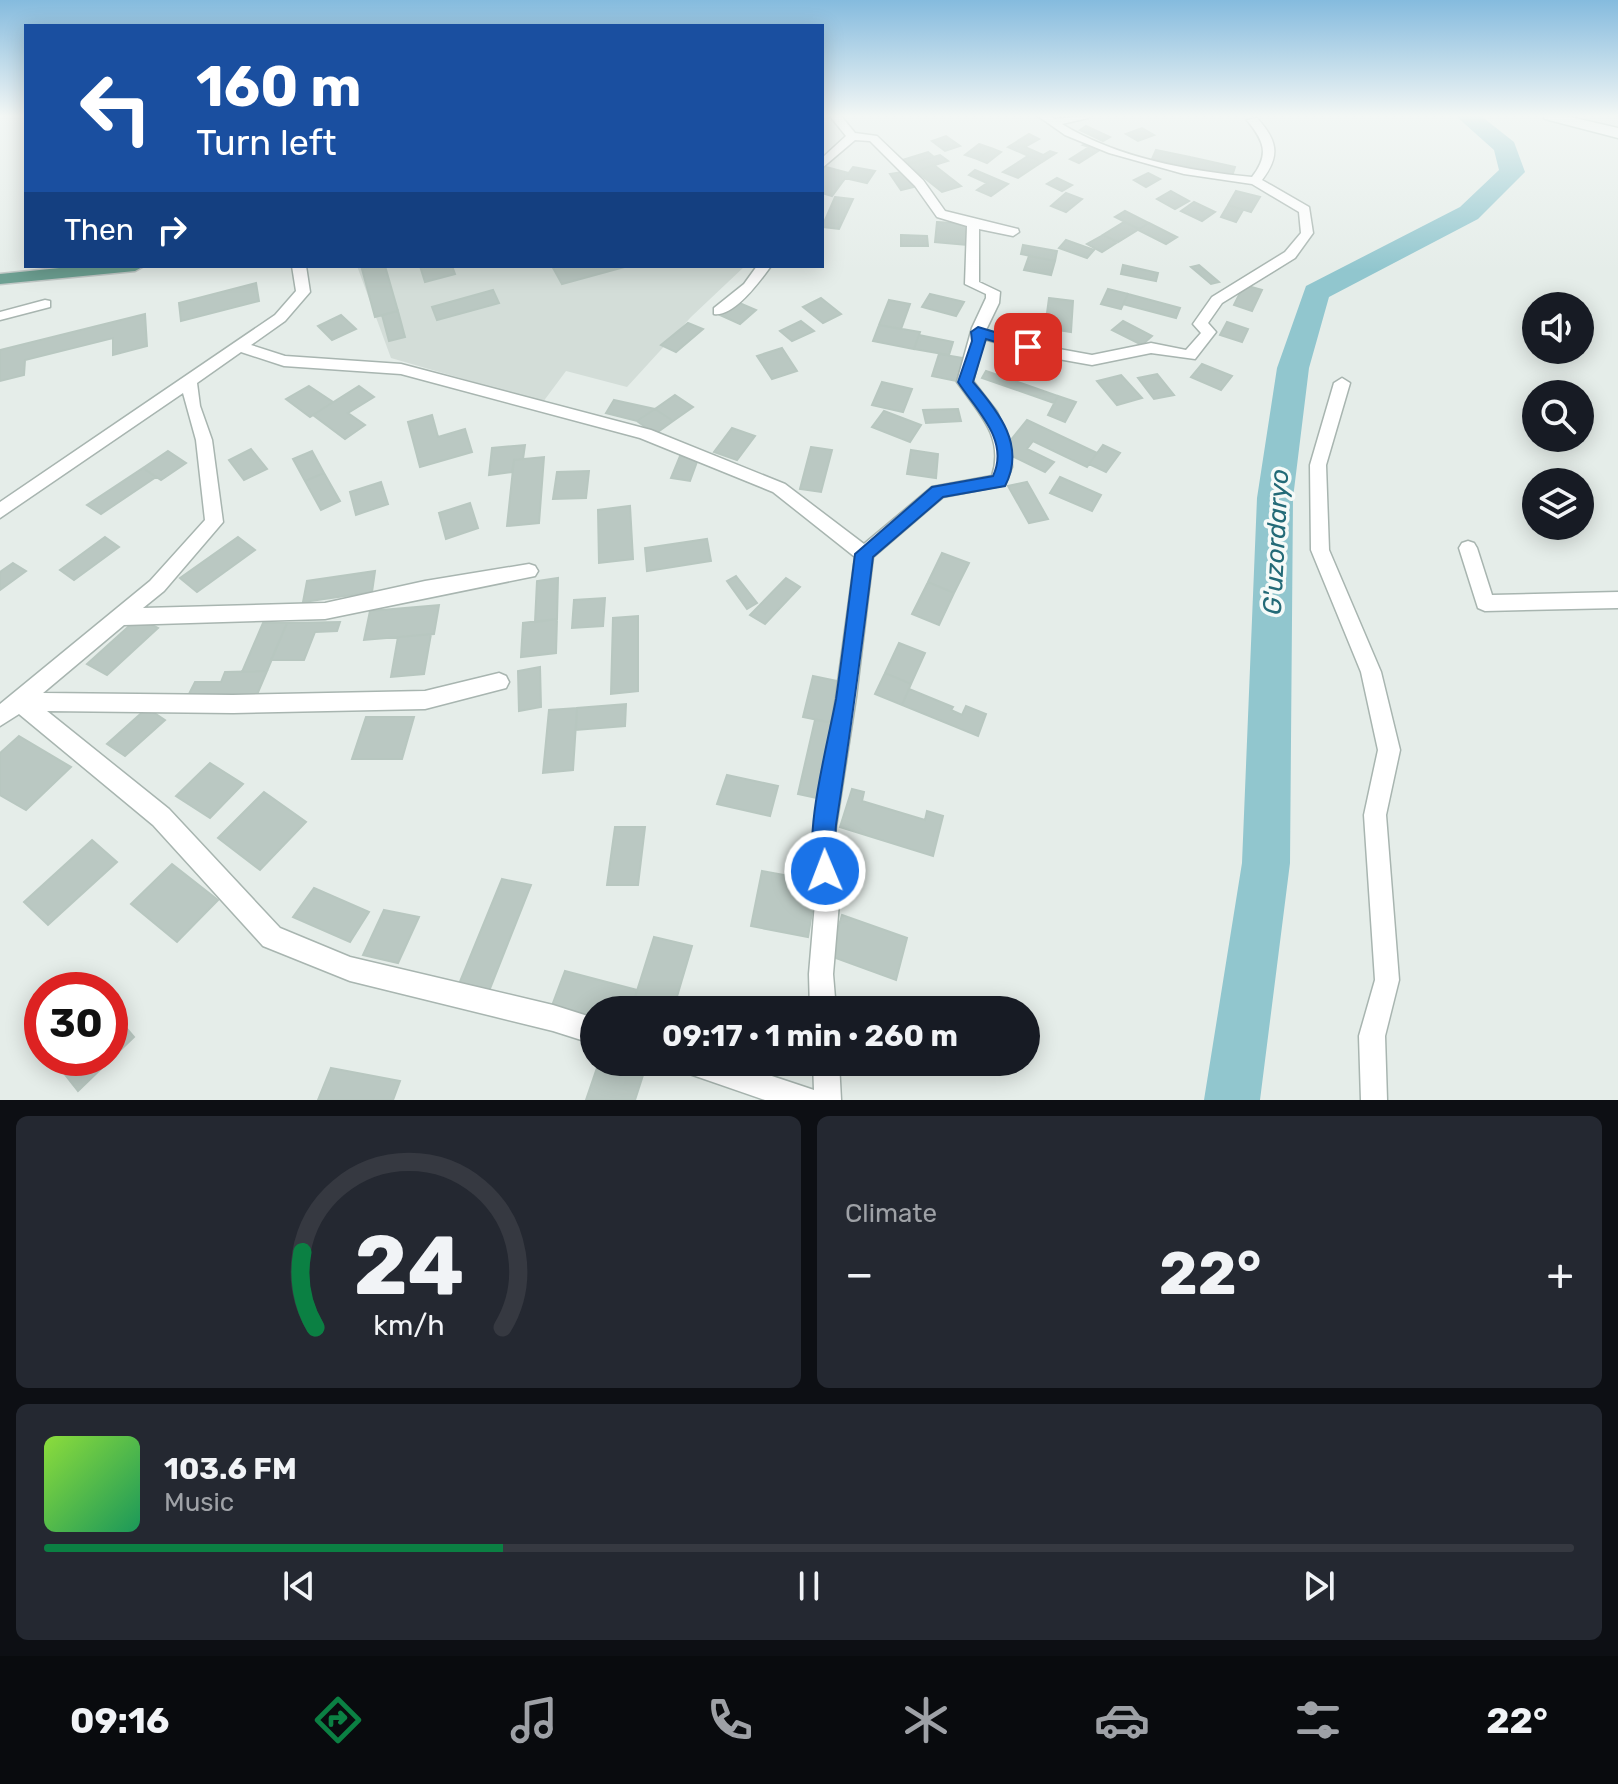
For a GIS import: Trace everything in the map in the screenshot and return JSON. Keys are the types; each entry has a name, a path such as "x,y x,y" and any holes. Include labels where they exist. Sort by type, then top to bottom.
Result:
{"main road":[{"path":"0,279 114,268"}],"street":[{"path":"903,167 919,183 941,214 1013,232"},
{"path":"978,332 1047,352 1092,360 1151,348 1190,356 1209,332 1200,324 1217,300 1290,255 1307,233 1305,210 1283,195 1255,181 1226,179 1177,167"},
{"path":"1255,181 1266,167"},
{"path":"822,996 827,903 823,840 846,697 864,554 938,492 999,481 1005,467 1004,438 987,409 965,382 979,341 978,332 994,302 993,292 972,284 973,224"},
{"path":"0,511 280,318 303,292 299,268"},
{"path":"719,311 749,287 763,268"},
{"path":"0,316 45,304"},
{"path":"240,346 284,361 401,369 645,434 779,488 864,554"},
{"path":"0,717 157,586 214,522 204,440 192,406 189,381"},
{"path":"1342,383 1318,465 1320,550 1371,672 1389,750 1375,815 1387,980 1372,1036 1374,1100"},
{"path":"1468,548 1485,603 1618,600"},
{"path":"120,617 325,611 529,571"},
{"path":"20,702 233,704 425,700 499,682"},
{"path":"20,702 161,817 272,937 350,969 580,1027"},
{"path":"732,1076 805,1100"},
{"path":"827,1076 828,1100"}],"shaded area":[{"path":"358,268 743,268 691,317 627,387 566,371 543,402 391,358"}],"building":[{"path":"827,167 849,173 832,196 824,194 824,170"},
{"path":"853,167 875,171 867,183 845,178"},
{"path":"937,167 961,186 942,192 916,171"},
{"path":"1010,167 1034,167 1018,178 1003,172"},
{"path":"1192,167 1235,167 1232,176"},
{"path":"975,170 1008,184 991,196 977,190 987,183 969,175"},
{"path":"902,172 914,187 901,190 890,174"},
{"path":"1148,173 1160,179 1146,187 1134,180"},
{"path":"1057,178 1072,185 1062,191 1047,184"},
{"path":"1171,191 1189,201 1175,209 1157,199"},
{"path":"1236,191 1260,197 1251,212 1228,205"},
{"path":"1066,193 1082,199 1066,212 1051,206"},
{"path":"835,197 853,199 839,229 824,227"},
{"path":"1194,202 1215,212 1202,221 1181,211"},
{"path":"1228,205 1243,210 1236,222 1221,217"},
{"path":"1125,211 1149,223 1139,229 1115,217"},
{"path":"937,222 968,224 967,245 935,242"},
{"path":"1124,222 1139,229 1118,242 1103,235"},
{"path":"1149,223 1177,237 1166,244 1138,230"},
{"path":"901,235 927,236 928,246 901,246"},
{"path":"1103,235 1118,242 1102,252 1087,244"},
{"path":"1066,240 1094,250 1087,258 1059,248"},
{"path":"1023,245 1057,251 1055,261 1021,254"},
{"path":"1029,256 1055,261 1051,275 1024,270"},
{"path":"1123,265 1158,273 1156,281 1121,274"},
{"path":"1199,265 1219,282 1211,284 1191,267"},
{"path":"386,268 398,311 375,317 362,269"},
{"path":"421,268 453,268 455,274 425,282"},
{"path":"553,268 621,268 562,284"},
{"path":"256,283 259,301 181,321 179,303"},
{"path":"1244,285 1262,290 1252,311 1234,305"},
{"path":"1108,289 1128,294 1121,309 1101,304"},
{"path":"493,290 499,303 437,320 432,307"},
{"path":"930,294 964,302 956,316 922,307"},
{"path":"1128,294 1180,308 1176,318 1123,304"},
{"path":"821,298 841,314 823,323 803,307"},
{"path":"1049,298 1073,301 1071,332 1045,328"},
{"path":"889,300 910,304 901,329 879,325"},
{"path":"737,302 756,310 740,324 720,315"},
{"path":"398,311 405,337 389,341 382,315"},
{"path":"145,314 147,346 113,355 113,338 25,360 24,375 0,381 0,350"},
{"path":"341,315 356,329 332,340 318,326"},
{"path":"801,321 814,331 792,341 780,331"},
{"path":"1123,321 1152,336 1142,345 1112,330"},
{"path":"1227,322 1248,329 1242,342 1220,335"},
{"path":"688,323 703,329 676,352 661,345"},
{"path":"879,325 920,332 914,349 873,341"},
{"path":"919,335 953,342 949,355 914,349"},
{"path":"782,348 797,371 772,379 757,356"},
{"path":"939,354 963,358 957,381 932,376"},
{"path":"1202,364 1232,376 1221,390 1191,377"},
{"path":"986,371 1058,396 1054,403 982,378"},
{"path":"1157,374 1174,395 1154,399 1138,378"},
{"path":"1121,375 1142,398 1117,405 1097,381"},
{"path":"882,382 912,389 903,412 872,405"},
{"path":"309,386 333,402 310,417 286,399"},
{"path":"359,386 374,397 348,413 365,425 345,439 313,415"},
{"path":"675,395 693,407 673,421 655,409"},
{"path":"1058,396 1076,402 1065,422 1048,415"},
{"path":"614,400 655,409 637,421 606,413"},
{"path":"655,409 673,421 655,434 637,421"},
{"path":"958,409 961,421 926,423 923,410"},
{"path":"884,411 921,425 910,442 872,427"},
{"path":"432,415 438,437 465,429 472,452 420,467 408,422"},
{"path":"1027,420 1097,453 1087,467 1033,441 1027,449 1054,462 1045,472 1012,456 1010,441"},
{"path":"732,428 755,436 737,460 714,452"},
{"path":"525,445 523,459 514,460 512,472 489,475 492,448"},
{"path":"1103,445 1120,453 1106,472 1089,464"},
{"path":"811,447 832,450 821,492 800,489"},
{"path":"251,449 267,469 244,480 229,460"},
{"path":"911,450 938,454 936,478 907,474"},
{"path":"168,451 186,463 161,480 143,468"},
{"path":"312,451 324,473 305,481 293,459"},
{"path":"680,456 698,459 690,481 671,478"},
{"path":"544,457 539,523 507,526 514,460"},
{"path":"143,468 156,477 101,514 87,505"},
{"path":"589,471 586,498 553,499 557,472"},
{"path":"324,473 340,501 321,510 305,481"},
{"path":"1060,477 1101,495 1092,511 1050,493"},
{"path":"381,482 388,504 356,515 350,492"},
{"path":"1027,482 1048,519 1029,523 1008,486"},
{"path":"470,503 478,528 446,539 439,513"},
{"path":"630,506 633,559 599,563 598,510"},
{"path":"105,537 119,547 74,580 60,570"},
{"path":"238,537 255,550 197,592 180,578"},
{"path":"707,539 711,561 647,571 645,548"},
{"path":"942,553 969,563 954,593 928,582"},
{"path":"13,563 26,571 0,590 0,572"},
{"path":"375,571 372,592 303,602 307,581"},
{"path":"736,576 757,603 747,609 727,581"},
{"path":"558,578 557,619 535,622 537,581"},
{"path":"786,578 800,587 765,624 750,615"},
{"path":"928,582 954,593 939,625 912,614"},
{"path":"605,598 603,626 572,628 574,600"},
{"path":"439,605 434,634 364,640 370,611"},
{"path":"638,616 638,691 611,694 613,618"},
{"path":"138,618 158,628 107,675 87,664"},
{"path":"557,619 556,653 521,657 523,623"},
{"path":"340,622 337,631 315,632 304,660 271,660 287,623"},
{"path":"263,623 287,623 267,671 242,672"},
{"path":"431,634 424,674 391,677 398,637"},
{"path":"899,643 925,653 911,684 885,673"},
{"path":"540,667 541,707 519,711 518,671"},
{"path":"267,671 256,697 187,698 195,682 221,682 225,672"},
{"path":"885,673 911,684 902,705 875,694"},
{"path":"813,676 842,682 833,723 803,717"},
{"path":"909,689 953,707 951,710 962,715 966,706 986,714 978,736 902,705"},
{"path":"626,704 625,726 576,730 577,708"},
{"path":"147,708 165,720 125,756 107,744"},
{"path":"577,708 573,770 543,773 549,710"},
{"path":"366,717 414,717 402,759 352,759"},
{"path":"815,720 833,723 817,798 798,794"},
{"path":"19,736 71,767 26,810 0,795 0,753"},
{"path":"210,763 243,784 210,818 176,796"},
{"path":"727,775 778,786 770,816 717,804"},
{"path":"852,789 864,792 862,801 925,820 927,811 943,816 933,856 840,827"},
{"path":"264,792 306,822 260,870 218,838"},
{"path":"615,827 645,827 638,885 607,885"},
{"path":"92,840 117,862 48,925 24,902"},
{"path":"172,864 218,900 177,942 131,904"},
{"path":"762,871 817,881 808,937 751,926"},
{"path":"502,879 531,885 489,991 459,984"},
{"path":"314,888 369,912 350,942 293,917"},
{"path":"384,910 419,917 398,963 363,955"},
{"path":"842,915 907,938 896,980 830,956"},
{"path":"654,937 692,946 677,996 635,996"},
{"path":"565,971 637,990 635,996 580,996 580,1019 550,1011"},
{"path":"331,1068 400,1081 393,1100 318,1100"},
{"path":"66,1076 94,1076 78,1091"},
{"path":"594,1076 643,1076 635,1100 586,1100"}],"waterway":[{"name":"G'uzordaryo","path":"1232,1100 1266,863 1275,498 1293,368 1316,292 1469,213 1512,172 1511,167"}],"route":[{"path":"825,871 823,840 846,697 864,554 938,492 999,481 1005,467 1004,438 987,409 965,382 968,366 979,341 978,332 1028,347"}]}
